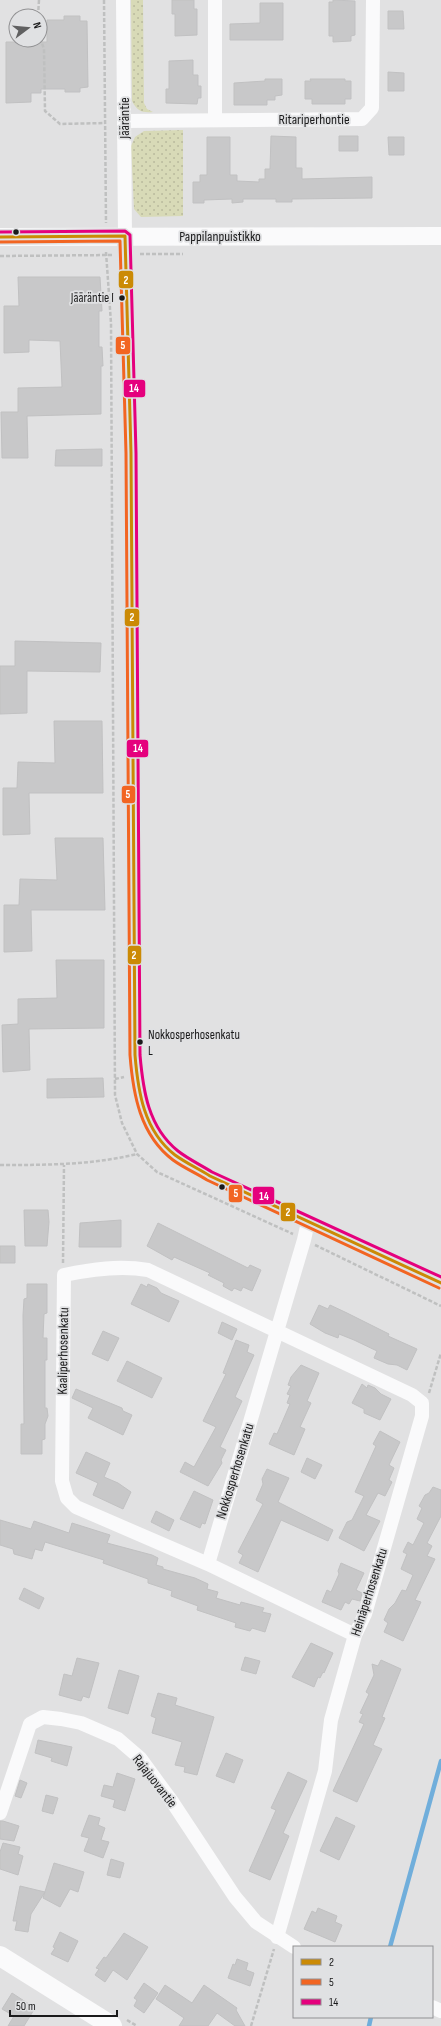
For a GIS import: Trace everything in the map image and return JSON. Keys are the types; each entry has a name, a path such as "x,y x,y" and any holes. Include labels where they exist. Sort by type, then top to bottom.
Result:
{"main road":[{"path":"0,1956 112,2026"}],"street":[{"name":"Jääräntie","path":"123,0 125,254 131,453 135,1031 139,1092 149,1124 162,1143 175,1156 210,1176 441,1283"},
{"path":"215,0 215,119"},
{"name":"Ritariperhontie","path":"124,121 362,118 372,108 373,0"},
{"name":"Pappilanpuistikko","path":"0,237 441,236"},
{"name":"Nokkosperhosenkatu","path":"208,1564 304,1240 308,1222"},
{"path":"64,1275 97,1269 132,1268 148,1270 412,1395 422,1403"},
{"name":"Kaaliperhosenkatu","path":"64,1275 62,1481 67,1498 76,1507 208,1564"},
{"name":"Heinäperhosenkatu","path":"277,1937 325,1771 331,1720 355,1635 365,1614 422,1416 422,1403"},
{"path":"208,1564 355,1635"},
{"name":"Rajajuovantie","path":"0,1813 30,1724 43,1717 61,1719 81,1723 118,1739 140,1758 235,1898 256,1922 293,1946"}],"path":[{"path":"104,0 106,255 110,323 115,1095 122,1123 137,1154 157,1172 304,1240 441,1306"},
{"path":"44,48 45,111 60,124 105,123"},
{"path":"0,256 188,254"},
{"path":"0,1165 64,1165 110,1161 137,1154"},
{"path":"64,1165 62,1258 64,1275"},
{"path":"422,1403 430,1391 441,1354"},
{"path":"250,2026 277,1937"}],"green space":[{"path":"131,0 143,0 144,103 147,109 153,112 140,111 132,101"},
{"path":"183,130 183,216 141,217 134,209 131,146 135,137 144,131"}],"building":[{"path":"172,0 194,0 194,9 197,9 197,35 175,36 175,14 172,14"},
{"path":"333,0 355,1 355,35 351,36 351,41 333,42 333,36 329,36 329,2 333,2"},
{"path":"260,3 283,3 283,40 230,40 230,24 260,23"},
{"path":"388,11 403,11 404,29 388,29"},
{"path":"64,16 80,16 80,21 87,21 88,87 80,88 80,92 65,92 65,89 41,89 41,93 31,93 31,102 6,103 6,42 8,42 8,48 48,48 48,20 64,20"},
{"path":"193,60 193,75 198,75 198,86 201,86 201,98 198,98 197,104 166,103 166,89 169,89 169,61"},
{"path":"388,72 404,73 404,91 388,91"},
{"path":"265,79 282,79 282,95 275,96 275,100 267,100 267,105 234,105 234,83 265,81"},
{"path":"310,79 345,79 345,81 351,81 351,99 345,99 345,104 312,104 312,99 305,99 305,81 311,81"},
{"path":"271,136 296,137 296,168 302,168 302,179 372,177 372,198 292,199 292,202 276,202 276,199 243,199 243,202 232,203 232,199 204,200 204,203 193,203 193,182 200,182 200,175 207,175 207,137 230,137 230,175 237,175 237,181 259,182 259,179 265,179 265,169 270,169"},
{"path":"339,136 358,136 358,151 339,151"},
{"path":"388,137 404,137 404,155 389,155"},
{"path":"18,277 100,277 102,311 99,311 99,347 102,347 103,366 101,366 101,414 27,416 28,458 2,458 1,412 18,412 18,388 62,387 60,341 29,340 29,352 4,353 4,306 19,306"},
{"path":"102,449 102,466 55,466 56,450"},
{"path":"15,641 101,643 100,672 27,671 27,713 0,714 0,666 15,666"},
{"path":"54,721 102,721 103,793 29,793 30,834 3,835 3,788 17,788 18,762 55,763"},
{"path":"55,838 103,838 105,910 31,910 32,951 4,952 4,905 19,905 20,879 57,880"},
{"path":"56,960 104,960 104,1028 29,1029 30,1070 3,1072 2,1025 18,1024 18,999 57,998"},
{"path":"103,1078 104,1097 47,1098 47,1079"},
{"path":"24,1210 48,1210 49,1222 47,1246 25,1246"},
{"path":"121,1220 121,1247 79,1247 80,1223"},
{"path":"158,1223 248,1268 250,1265 261,1270 252,1291 243,1287 241,1291 234,1288 232,1291 223,1286 224,1283 208,1275 210,1273 174,1257 172,1260 147,1246"},
{"path":"0,1246 15,1246 15,1263 0,1263"},
{"path":"27,1284 47,1284 47,1313 44,1314 43,1338 47,1338 47,1360 45,1360 45,1408 47,1408 48,1416 45,1424 45,1439 42,1440 42,1454 21,1454 21,1424 24,1424 23,1315 24,1299 27,1298"},
{"path":"141,1284 147,1287 148,1284 157,1288 161,1293 179,1301 169,1322 131,1304"},
{"path":"319,1305 328,1309 330,1305 389,1334 388,1336 417,1349 407,1370 397,1365 388,1364 374,1358 377,1351 354,1340 339,1334 338,1338 325,1333 310,1324"},
{"path":"222,1322 237,1329 232,1340 218,1333"},
{"path":"103,1331 119,1338 108,1361 92,1354"},
{"path":"236,1340 249,1345 247,1352 254,1355 235,1397 242,1401 220,1447 226,1450 221,1460 222,1463 208,1486 180,1472 185,1462 194,1467 216,1427 203,1421 226,1374 223,1373"},
{"path":"127,1361 162,1378 152,1398 117,1381"},
{"path":"301,1365 319,1373 307,1401 311,1403 300,1427 305,1429 294,1455 269,1444 274,1433 277,1434 290,1404 287,1403 290,1395 287,1394 291,1386 288,1385 291,1377"},
{"path":"362,1384 367,1388 368,1385 375,1388 381,1394 391,1399 380,1420 364,1413 364,1409 352,1403"},
{"path":"76,1389 122,1408 123,1411 132,1415 123,1435 88,1418 93,1408 72,1398"},
{"path":"380,1431 400,1442 389,1465 394,1468 389,1480 392,1482 385,1496 378,1493 366,1515 380,1521 364,1551 339,1538 347,1522 352,1520 364,1496 355,1492 376,1446 373,1444"},
{"path":"86,1452 110,1463 104,1477 118,1483 131,1492 123,1509 93,1495 98,1483 76,1473"},
{"path":"307,1458 322,1465 315,1479 301,1472"},
{"path":"267,1469 289,1478 278,1502 333,1530 328,1541 281,1520 258,1572 239,1563 243,1555 238,1552 263,1504 256,1500 263,1484 262,1479"},
{"path":"433,1487 441,1490 441,1516 427,1543 432,1546 427,1556 435,1559 415,1600 421,1602 403,1641 384,1632 388,1623 384,1620 389,1609 395,1603 402,1590 406,1591 413,1575 401,1569 407,1554 403,1552 408,1542 413,1545 424,1523 417,1519 422,1508 419,1506 425,1495 429,1493"},
{"path":"194,1491 213,1500 205,1524 202,1523 200,1528 180,1519"},
{"path":"156,1511 174,1520 169,1531 151,1522"},
{"path":"0,1520 31,1529 34,1521 69,1533 72,1523 110,1535 107,1543 158,1558 156,1565 163,1567 163,1569 195,1578 208,1584 207,1589 218,1592 216,1598 240,1605 241,1602 264,1608 262,1612 271,1614 265,1632 252,1628 250,1631 235,1627 236,1623 197,1610 198,1606 171,1596 172,1591 148,1583 148,1579 103,1563 104,1560 45,1542 42,1551 35,1549 32,1559 14,1554 13,1549 0,1545"},
{"path":"341,1563 364,1573 356,1590 362,1593 360,1601 352,1599 349,1604 345,1602 341,1610 322,1602 327,1590 331,1592 339,1574 338,1571"},
{"path":"24,1588 44,1598 39,1609 19,1599"},
{"path":"311,1643 333,1653 324,1673 323,1672 320,1678 318,1677 314,1687 292,1677"},
{"path":"245,1657 260,1661 256,1674 241,1670"},
{"path":"77,1658 99,1663 89,1698 83,1696 81,1701 59,1695 64,1674 72,1676"},
{"path":"381,1660 401,1669 382,1717 385,1718 373,1745 382,1749 357,1802 333,1791 364,1724 359,1722 363,1714 360,1713 369,1694 366,1692 374,1675 372,1664 378,1666"},
{"path":"119,1670 139,1676 128,1714 108,1708"},
{"path":"158,1693 177,1698 175,1705 214,1717 197,1775 184,1772 185,1767 175,1765 182,1742 152,1733 156,1718 151,1716"},
{"path":"38,1740 72,1747 67,1766 51,1761 52,1758 35,1753"},
{"path":"226,1753 243,1760 234,1783 216,1776"},
{"path":"288,1772 307,1781 283,1833 289,1836 270,1880 249,1871 276,1810 271,1808"},
{"path":"117,1773 135,1779 125,1811 113,1807 115,1800 101,1796 104,1785 113,1787"},
{"path":"20,1780 27,1783 21,1798 15,1796"},
{"path":"46,1795 58,1798 53,1814 42,1811"},
{"path":"89,1815 100,1818 98,1825 105,1828 101,1840 109,1842 103,1858 84,1851 89,1838 81,1836"},
{"path":"336,1817 355,1826 339,1860 320,1851"},
{"path":"0,1821 19,1826 14,1841 0,1839"},
{"path":"3,1843 20,1847 18,1854 23,1856 18,1875 0,1869 0,1852"},
{"path":"111,1859 124,1863 120,1878 107,1875"},
{"path":"54,1863 84,1872 78,1892 70,1889 60,1907 43,1898"},
{"path":"20,1886 45,1892 31,1914 28,1932 15,1930 17,1921 13,1921"},
{"path":"318,1908 337,1916 335,1922 342,1925 335,1942 304,1929 312,1911 316,1913"},
{"path":"60,1932 78,1941 68,1962 51,1954 55,1948 53,1947"},
{"path":"124,1933 148,1947 127,1980 113,1970 105,1982 95,1975 99,1969 96,1968 104,1957 106,1958"},
{"path":"237,1959 248,1963 246,1970 254,1973 250,1986 228,1978 233,1964 235,1965"},
{"path":"144,1983 158,1993 144,2013 134,2006 137,2000 134,1998"},
{"path":"165,1985 192,2003 204,1985 237,2008 236,2010 245,2026 235,2026 217,2013 208,2026 179,2026 184,2018 156,1999"},
{"path":"12,1993 35,2008 24,2026 8,2026 14,2016 2,2009"}],"waterway":[{"path":"390,1946 441,1761"},
{"path":"369,2026 371,2018"}],"transit line":[{"name":"14","path":"0,232 125,231 130,235 136,453 140,1055 145,1094 154,1119 160,1131 178,1151 212,1172 441,1277"},
{"name":"2","path":"0,237 125,236 131,453 135,1055 138,1083 144,1110 156,1134 175,1155 184,1161 210,1176 441,1283"},
{"name":"5","path":"0,242 120,241 126,453 130,1055 133,1084 140,1113 153,1139 162,1150 181,1166 207,1180 439,1288"}],"place":[{"name":"Jääräntie I","path":"122,298"},
{"name":"Nokkosperhosenkatu L","path":"140,1042"}]}
